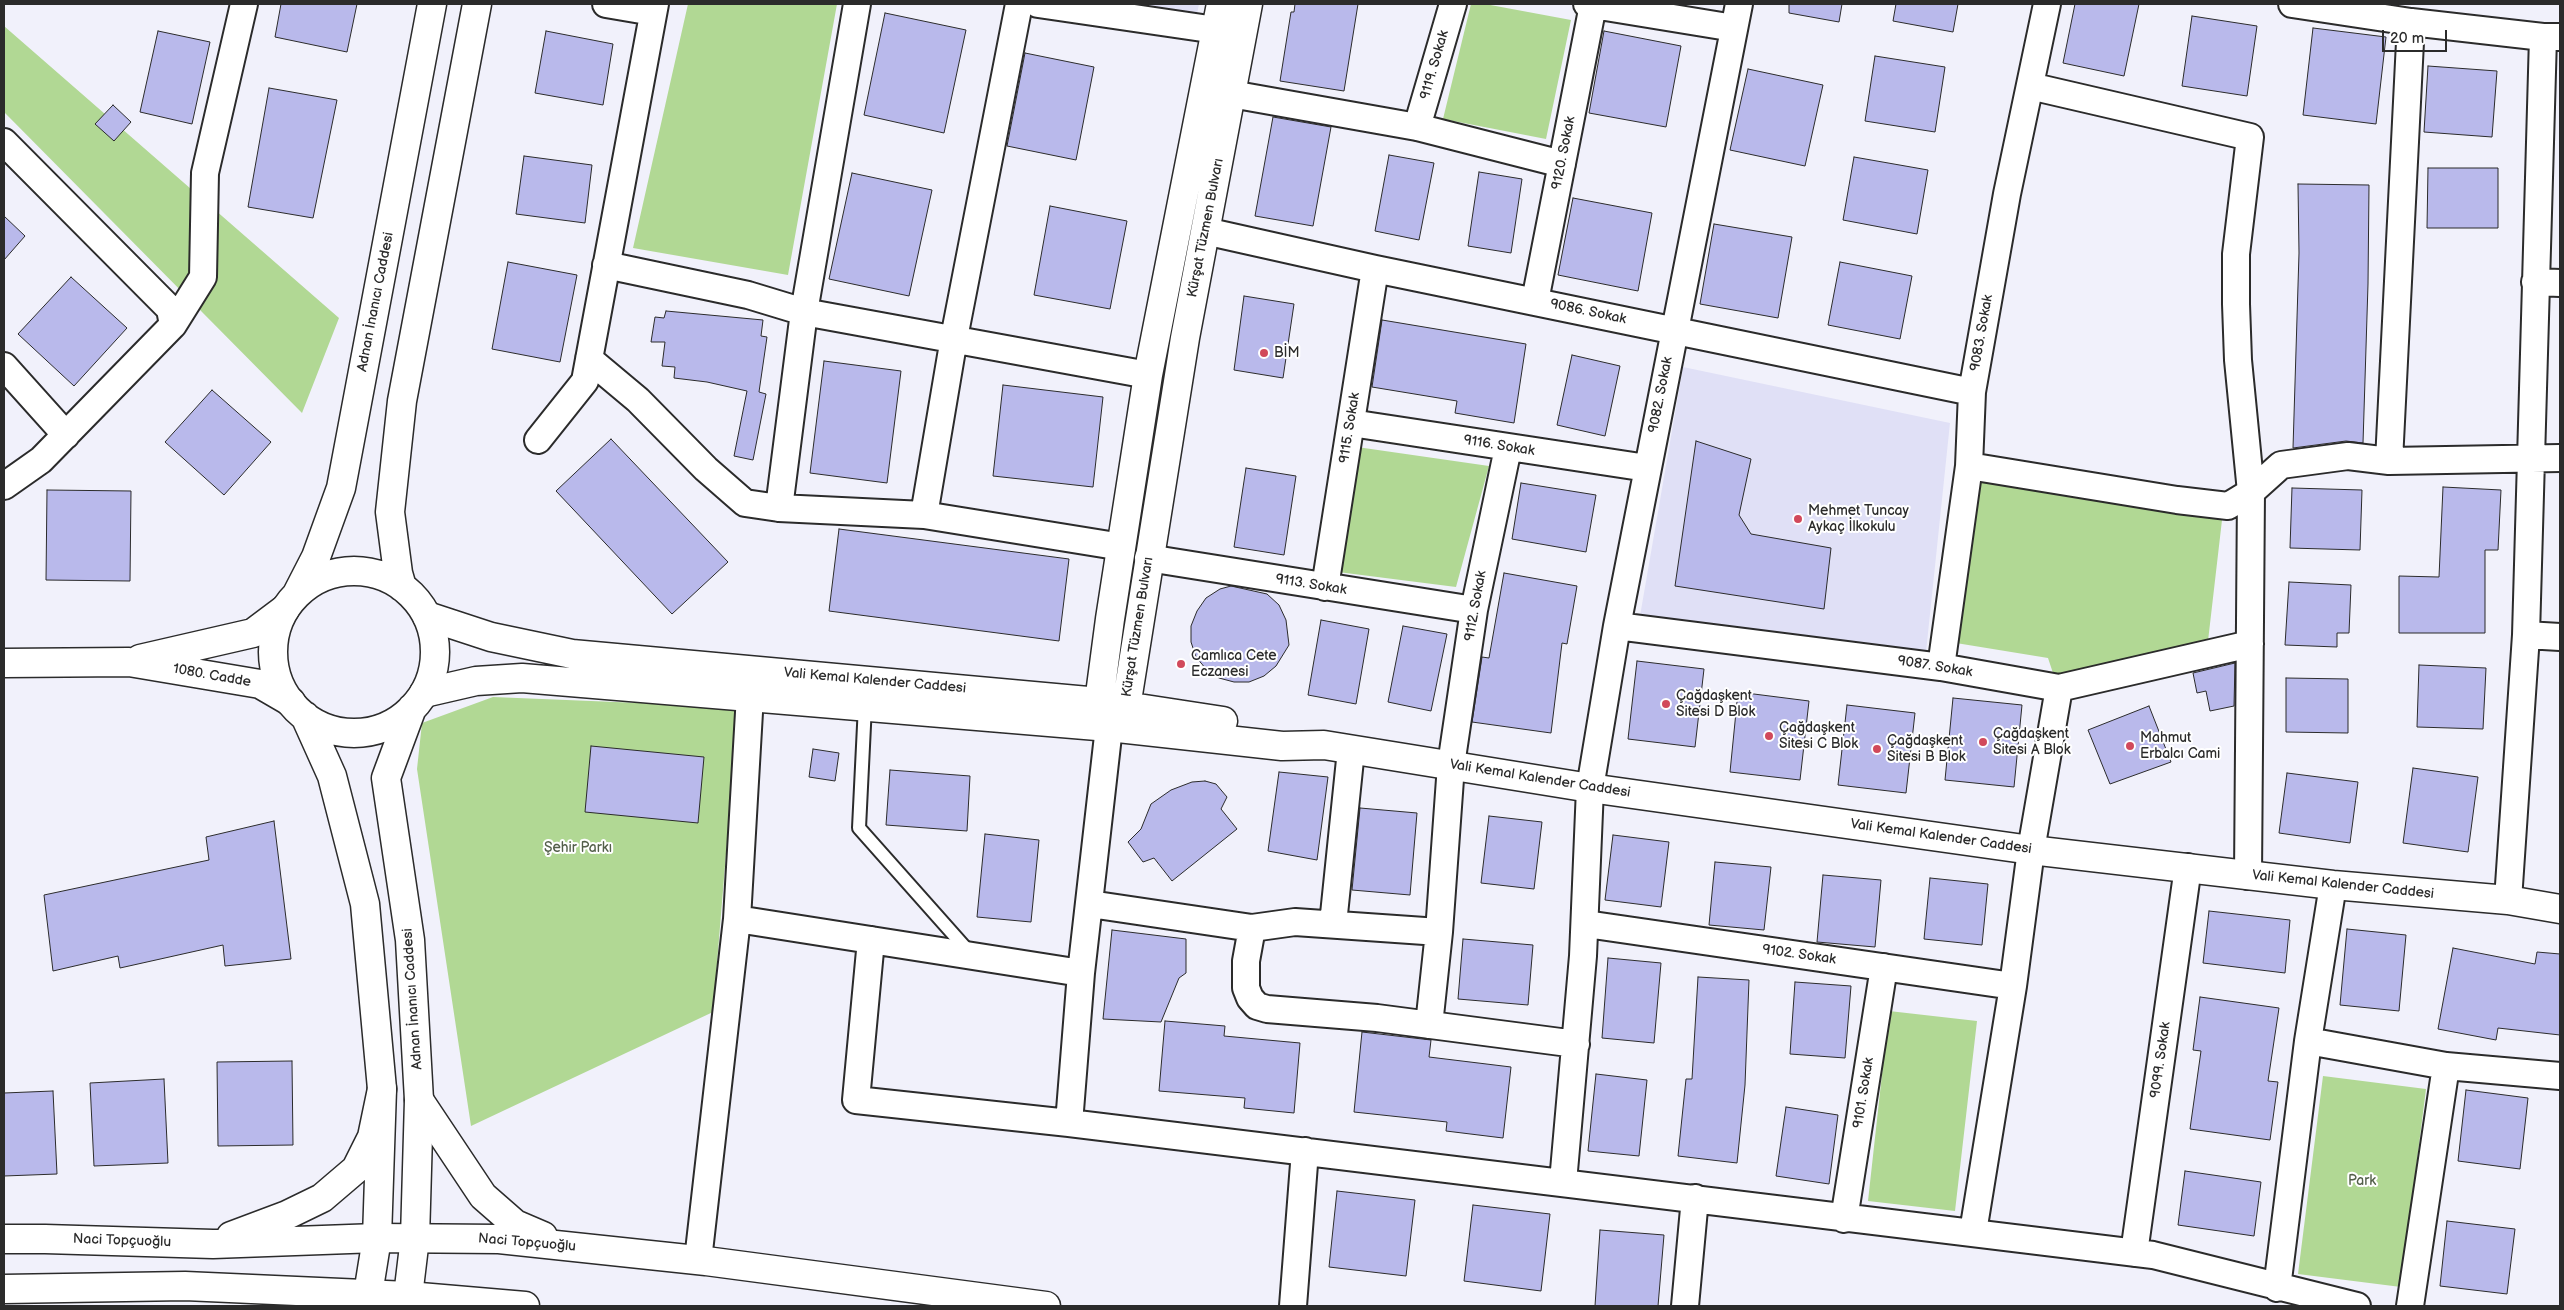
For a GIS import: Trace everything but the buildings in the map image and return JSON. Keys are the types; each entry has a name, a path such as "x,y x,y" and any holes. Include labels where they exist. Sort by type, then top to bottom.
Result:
{"main road":[{"name":"Adnan İnanıcı Caddesi","path":"291,602 316,557 341,488 432,4"},
{"path":"402,587 398,573 390,512 402,401 477,4"},
{"name":"Kürşat Tüzmen Bulvarı","path":"1099,702 1148,375 1221,4"},
{"name":"Kürşat Tüzmen Bulvarı","path":"1118,717 1148,558 1185,338 1248,4"},
{"path":"298,709 325,728 348,733 372,731 394,723 418,700 432,674 435,655 433,635 427,616 416,600 402,587 385,577 367,572 348,571 330,574 312,582 291,602 277,627 273,647 274,666 280,686 298,709 332,776 365,904 382,1089 377,1238 368,1300"},
{"name":"1080. Cadde","path":"129,662 252,633 291,602"},
{"name":"Vali Kemal Kalender Caddesi","path":"427,616 500,639 572,654 1099,702"},
{"name":"1080. Cadde","path":"4,663 129,662 260,684 298,709"},
{"name":"Vali Kemal Kalender Caddesi","path":"418,700 476,681 522,678 865,705 1118,717 1282,746 1324,745 1590,788 2031,850 2188,867 2248,876 2508,900 2560,909"},
{"name":"Adnan İnanıcı Caddesi","path":"408,1301 415,1238 419,1100 410,940 386,778 418,700"},
{"path":"1099,702 1118,717"},
{"path":"213,1244 322,1198 356,1169 372,1137 382,1089"},
{"path":"419,1100 483,1196 515,1224 565,1246"},
{"name":"Naci Topçuoğlu","path":"4,1240 45,1238 213,1244 377,1238 498,1239 698,1260 1046,1306"},
{"path":"4,1289 185,1286 368,1300 525,1306"},
{"path":"229,1288 265,1306"}],"street":[{"path":"4,486 42,460 173,325 203,277 205,173 244,4"},
{"path":"538,440 585,381 654,8 606,4"},
{"path":"779,508 804,312 857,4"},
{"path":"924,515 954,338 1018,4"},
{"path":"1038,4 1216,30"},
{"name":"9119. Sokak","path":"1417,127 1453,4"},
{"path":"1590,4 1736,16"},
{"name":"9120. Sokak","path":"1535,301 1562,164 1590,4"},
{"name":"9083. Sokak","path":"1941,667 1969,466 1972,392 2007,194 2047,4"},
{"path":"2292,4 2411,22 2552,37 2548,282 2529,457 2526,635 2508,900"},
{"name":"9082. Sokak","path":"1563,1182 1586,924 1590,788 1616,626 1736,16"},
{"path":"2389,460 2411,22"},
{"path":"2030,86 2250,137 2236,254 2238,360 2251,492 2248,876"},
{"path":"1231,94 1417,127 1562,164"},
{"path":"4,142 170,309 173,325"},
{"name":"9086. Sokak","path":"1206,231 1375,269 1972,392"},
{"path":"606,265 748,296 804,312 1148,375"},
{"name":"9115. Sokak","path":"1325,587 1375,269"},
{"path":"589,359 638,400 706,469 745,503 779,508 924,515 1122,547"},
{"path":"4,366 66,435"},
{"name":"9116. Sokak","path":"1351,423 1647,468"},
{"name":"9112. Sokak","path":"1430,1024 1439,932 1451,765 1474,610 1508,448"},
{"path":"1969,466 2177,500 2228,506 2251,492 2281,465 2348,456 2389,460 2560,458"},
{"name":"9113. Sokak","path":"1148,558 1474,610"},
{"name":"9087. Sokak","path":"1616,626 1941,667 2059,688 2250,644"},
{"path":"2526,635 2560,637"},
{"path":"1973,1232 2013,986 2031,850 2059,688"},
{"path":"698,1260 738,919 750,695"},
{"path":"1069,1123 1081,973 1118,717"},
{"path":"1333,924 1351,750"},
{"name":"9099. Sokak","path":"2134,1252 2188,867"},
{"path":"2277,1288 2308,1041 2333,884"},
{"path":"1090,904 1252,928 1295,922 1439,932"},
{"path":"738,919 1081,973"},
{"name":"9102. Sokak","path":"1586,924 2013,986"},
{"path":"1252,928 1246,961 1246,988 1250,998 1257,1006 1267,1009 1430,1024 1576,1044"},
{"path":"871,940 856,1100 1305,1151 2134,1252 2357,1306"},
{"name":"9101. Sokak","path":"1844,1218 1884,967"},
{"path":"2308,1041 2446,1066 2560,1076"},
{"path":"2410,1306 2446,1066"},
{"path":"1293,1306 1305,1151"},
{"path":"1685,1306 1695,1198"}],"lane":[{"path":"865,705 859,828 973,956"}],"shaded area":[{"path":"1130,4 1199,4 1197,14"},
{"name":"Mehmet Tuncay Aykaç İlkokulu","path":"1683,367 1950,423 1926,652 1640,616"}],"green space":[{"path":"688,4 837,4 788,275 633,248"},
{"path":"1471,4 1485,4 1571,20 1546,139 1443,119"},
{"path":"4,26 339,318 302,413 4,112"},
{"path":"1357,447 1489,466 1456,587 1338,572"},
{"path":"1977,478 2222,520 2208,641 2055,679 2048,658 1956,643"},
{"name":"Şehir Parkı","path":"493,697 738,707 713,1012 471,1126 417,769 422,723"},
{"path":"1889,1011 1977,1021 1955,1211 1868,1201"},
{"name":"Park","path":"2323,1076 2426,1089 2401,1287 2298,1274"}],"place":[{"name":"BİM","path":"1264,353"},
{"name":"Mehmet Tuncay Aykaç İlkokulu","path":"1798,519"},
{"name":"Camlıca Cete Eczanesi","path":"1181,664"},
{"name":"Çağdaşkent Sitesi D Blok","path":"1666,704"},
{"name":"Çağdaşkent Sitesi C Blok","path":"1769,736"},
{"name":"Çağdaşkent Sitesi A Blok","path":"1983,742"},
{"name":"Mahmut Erbalcı Cami","path":"2130,746"},
{"name":"Çağdaşkent Sitesi B Blok","path":"1877,749"}]}
